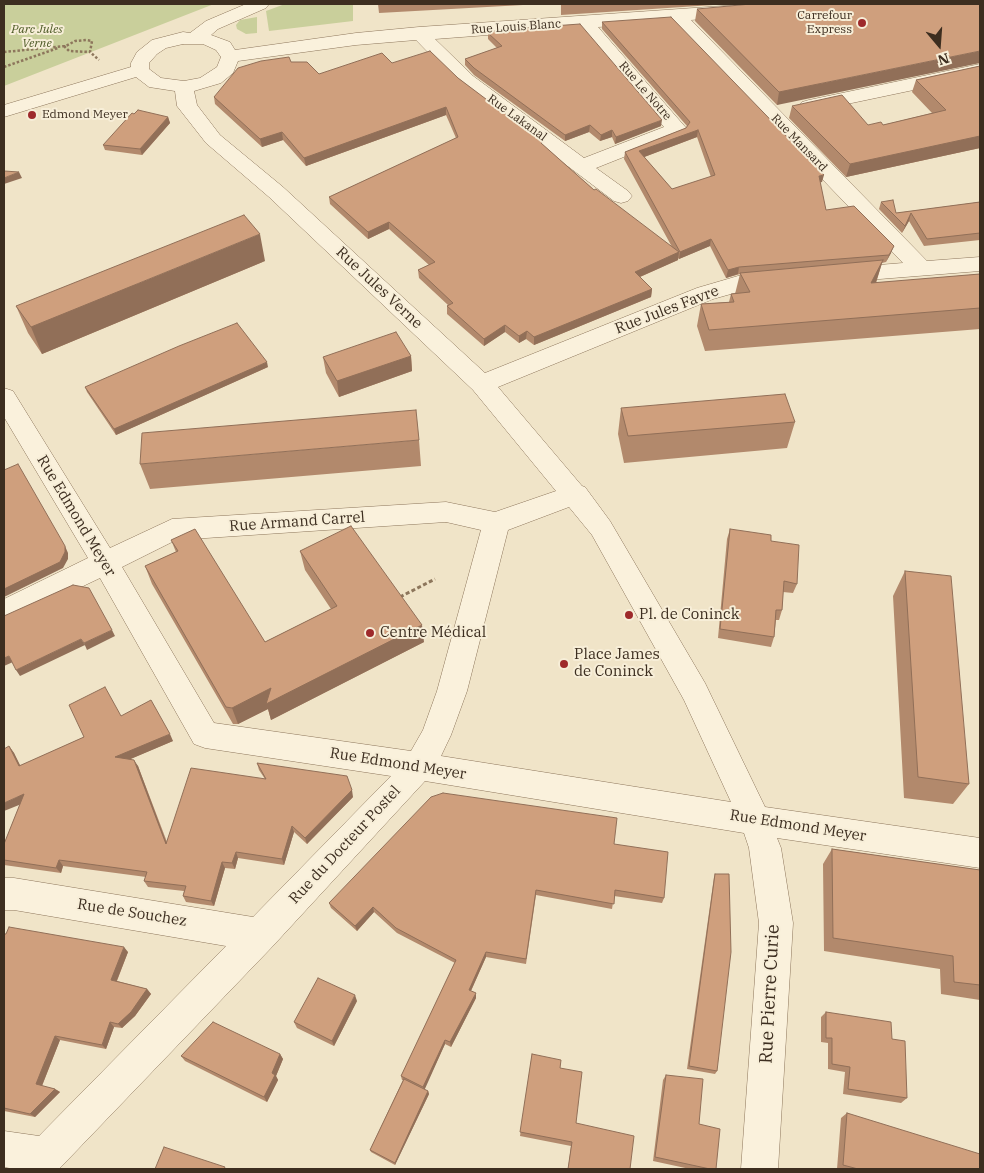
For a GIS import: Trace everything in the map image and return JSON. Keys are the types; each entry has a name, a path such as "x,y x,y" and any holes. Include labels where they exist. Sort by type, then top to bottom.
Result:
{"street":[{"path":"195,38 212,25 260,4"},
{"name":"Rue Louis Blanc","path":"230,57 322,43 419,33 676,16 803,4"},
{"name":"Rue Mansard","path":"676,16 922,269"},
{"name":"Rue Le Notre","path":"582,166 678,129 584,22"},
{"name":"Rue Lakanal","path":"419,33 466,80 621,196"},
{"path":"183,38 206,39 223,46 230,57 226,69 221,74 205,83 184,87 156,84 149,80 140,70 144,56 159,44 183,38"},
{"path":"4,111 140,70"},
{"path":"771,114 980,70"},
{"name":"Rue Jules Verne","path":"184,87 187,106 213,139 276,192 482,384 576,494"},
{"path":"825,277 980,264"},
{"name":"Rue Jules Favre","path":"482,384 705,293 738,284 796,279"},
{"name":"Rue Edmond Meyer","path":"6,406 106,564 205,736 419,766 755,820 980,853"},
{"path":"496,522 576,494 614,548 683,668 755,820"},
{"name":"Rue Armand Carrel","path":"4,612 106,564 172,530 446,512 496,522"},
{"name":"Rue du Docteur Postel","path":"40,1163 260,935 419,766 436,735 452,691 496,522"},
{"name":"Rue Pierre Curie","path":"755,820 765,848 776,923 760,1169"},
{"name":"Rue de Souchez","path":"4,894 14,894 260,935"},
{"path":"4,1149 40,1163"}],"path":[{"path":"4,67 66,46 75,40 92,41 90,52"},
{"path":"66,46 70,51 90,52 115,76"},
{"path":"4,52 66,46"},
{"path":"393,600 435,579"}],"green space":[{"name":"Parc Jules Verne","path":"4,4 214,4 4,86"},
{"path":"285,4 353,4 353,21 269,31 266,11"},
{"path":"257,17 257,33 246,34 237,29 236,25 240,20"}],"building":[{"path":"751,4 980,4 980,51 779,92 697,9"},
{"path":"671,17 824,175 819,176 826,210 854,206 894,246 889,255 739,267 728,270 711,239 680,252 625,152 686,128 690,122 602,22","holes":["698,130 715,175 672,189 639,151"]},
{"path":"580,24 662,120 616,137 612,130 601,135 590,125 565,135 474,68 465,59 502,46 488,33 498,30"},
{"path":"430,51 458,78 543,142 541,143 594,190 596,189 679,252 635,272 652,289 534,337 527,331 519,336 505,325 484,339 447,306 453,303 418,270 435,262 389,222 368,232 329,197 458,137 446,107 304,158 282,132 260,139 214,97 238,68 261,61 289,57 291,62 307,62 319,74 382,53 392,63"},
{"path":"980,66 980,136 850,164 792,106 842,95 868,125 881,122 883,125 946,110 916,80"},
{"path":"138,110 168,117 140,149 103,145 132,113 134,114"},
{"path":"4,171 19,172 4,178"},
{"path":"893,200 896,213 980,202 980,233 927,239 911,213 905,226 881,202"},
{"path":"244,215 260,234 31,327 16,306"},
{"path":"883,260 871,283 980,274 980,308 709,330 701,304 734,302 731,294 750,292 740,273"},
{"path":"237,323 267,362 114,429 85,387 179,346"},
{"path":"396,332 411,356 337,381 323,357"},
{"path":"785,394 795,422 628,436 621,408"},
{"path":"416,410 419,440 140,464 142,433"},
{"path":"18,464 65,546 65,552 60,562 4,589 4,470"},
{"name":"Centre Médical","path":"351,526 422,625 266,704 271,688 232,708 226,707 145,566 178,551 171,540 195,529 265,642 337,606 300,551"},
{"path":"730,529 771,535 771,541 799,545 797,584 784,581 782,610 776,610 774,637 720,629"},
{"path":"905,571 951,576 969,784 918,777"},
{"path":"73,585 89,588 112,630 84,643 81,639 16,670 9,656 4,658 4,616"},
{"path":"105,687 121,716 151,700 170,734 115,757 134,760 166,844 191,768 266,779 257,763 347,776 352,790 305,838 292,826 282,859 236,852 232,863 222,862 211,901 183,896 186,886 144,881 147,872 59,860 56,868 4,860 4,844 24,794 4,803 4,749 9,746 19,766 84,737 69,705"},
{"path":"443,793 617,818 614,844 668,852 664,898 615,890 614,904 536,890 526,959 486,952 469,990 476,993 450,1042 445,1040 423,1087 401,1076 456,960 396,928 373,907 355,926 329,903 431,797"},
{"path":"832,849 980,870 980,985 954,982 953,956 833,938"},
{"path":"715,874 729,874 731,952 717,1071 689,1066"},
{"path":"9,927 124,947 111,980 147,989 131,1012 118,1024 110,1022 102,1045 55,1036 36,1084 55,1089 30,1114 4,1108 4,934 6,934"},
{"path":"318,978 355,995 332,1041 294,1022"},
{"path":"826,1012 891,1022 892,1039 905,1041 907,1098 848,1089 850,1067 832,1064 832,1038 826,1038"},
{"path":"213,1022 280,1054 272,1073 275,1075 264,1097 181,1056"},
{"path":"532,1054 561,1060 560,1068 582,1072 576,1123 634,1136 630,1169 568,1169 572,1142 520,1132"},
{"path":"666,1075 703,1079 699,1124 720,1129 716,1169 655,1157"},
{"path":"404,1079 428,1091 395,1163 370,1150"},
{"path":"847,1113 980,1154 980,1169 858,1169 843,1165"},
{"path":"164,1147 225,1167 224,1169 155,1169"}],"place":[{"name":"Carrefour Express","path":"862,23"},
{"name":"Edmond Meyer","path":"32,115"},
{"name":"Pl. de Coninck","path":"629,615"},
{"name":"Centre Médical","path":"370,633"},
{"name":"Place James de Coninck","path":"564,664"}]}
